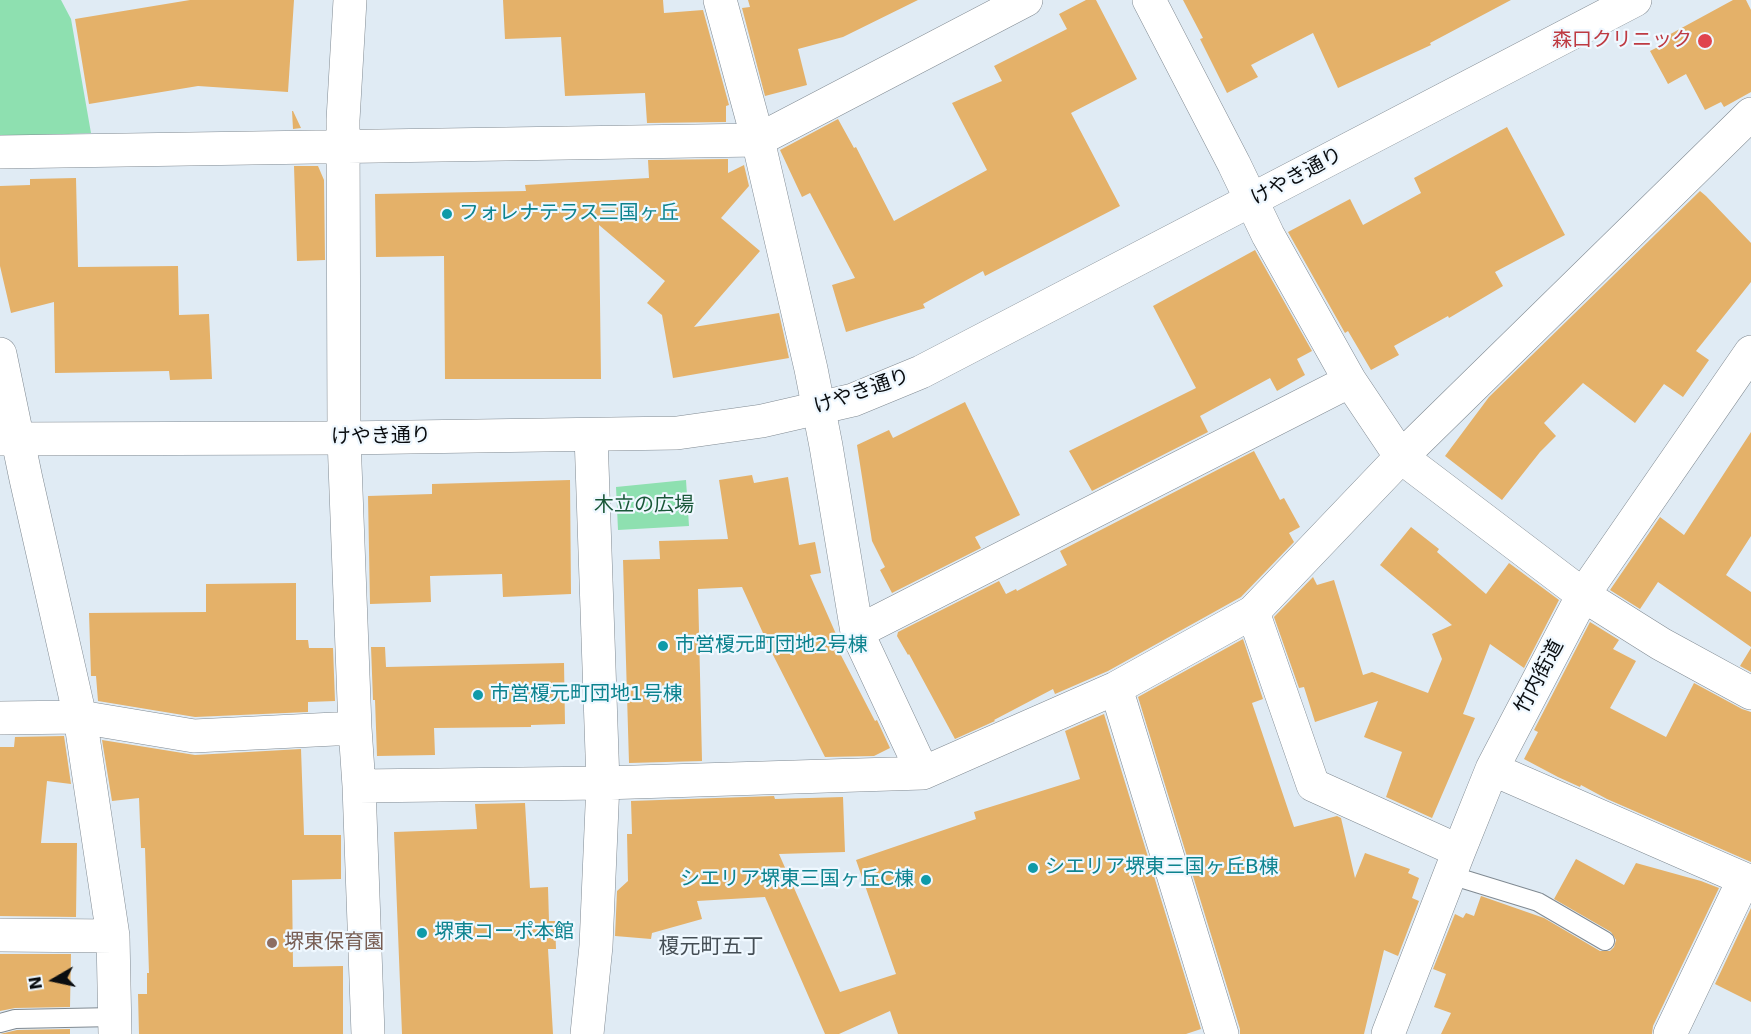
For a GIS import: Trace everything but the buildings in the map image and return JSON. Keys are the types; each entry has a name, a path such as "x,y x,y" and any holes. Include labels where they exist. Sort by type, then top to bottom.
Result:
{"street":[{"path":"350,0 343,145 344,438 368,1034"},
{"path":"720,0 758,140 819,408 857,633 923,773"},
{"path":"0,152 758,140 1026,0"},
{"path":"1149,0 1268,235 1350,381 1401,457 1583,595 1661,644 1751,693"},
{"name":"けやき通り","path":"8,439 344,438 677,433 762,421 853,400 921,372 1635,0"},
{"path":"359,786 603,783 923,773 1116,688 1253,612 1401,457 1751,114"},
{"name":"竹内街道","path":"1388,1034 1492,769 1583,595 1751,352"},
{"path":"0,354 8,439 80,717 113,936 115,1026"},
{"path":"857,633 1350,381"},
{"path":"587,1034 596,946 603,783 591,435"},
{"path":"1253,612 1313,785 1454,863"},
{"path":"1116,688 1222,1034"},
{"path":"0,718 80,717 194,736 355,728"},
{"path":"1492,769 1748,880 1670,1034"},
{"path":"0,935 113,936"}],"lane":[{"path":"1454,863 1538,902 1605,941"},
{"path":"0,1023 15,1019 115,1026"}],"green space":[{"path":"0,0 61,0 71,19 91,133 0,137"},
{"name":"木立の広場","path":"686,480 689,526 618,530 616,487"}],"place":[{"name":"森口クリニック","path":"1705,41"},
{"name":"フォレナテラス三国ヶ丘","path":"447,214"},
{"name":"市営榎元町団地2号棟","path":"663,646"},
{"name":"市営榎元町団地1号棟","path":"478,695"},
{"name":"シエリア堺東三国ヶ丘B棟","path":"1033,868"},
{"name":"シエリア堺東三国ヶ丘C棟","path":"926,880"},
{"name":"堺東コーポ本館","path":"422,933"},
{"name":"堺東保育園","path":"272,943"}],"district":[{"name":"榎元町五丁","path":"711,948"}]}
